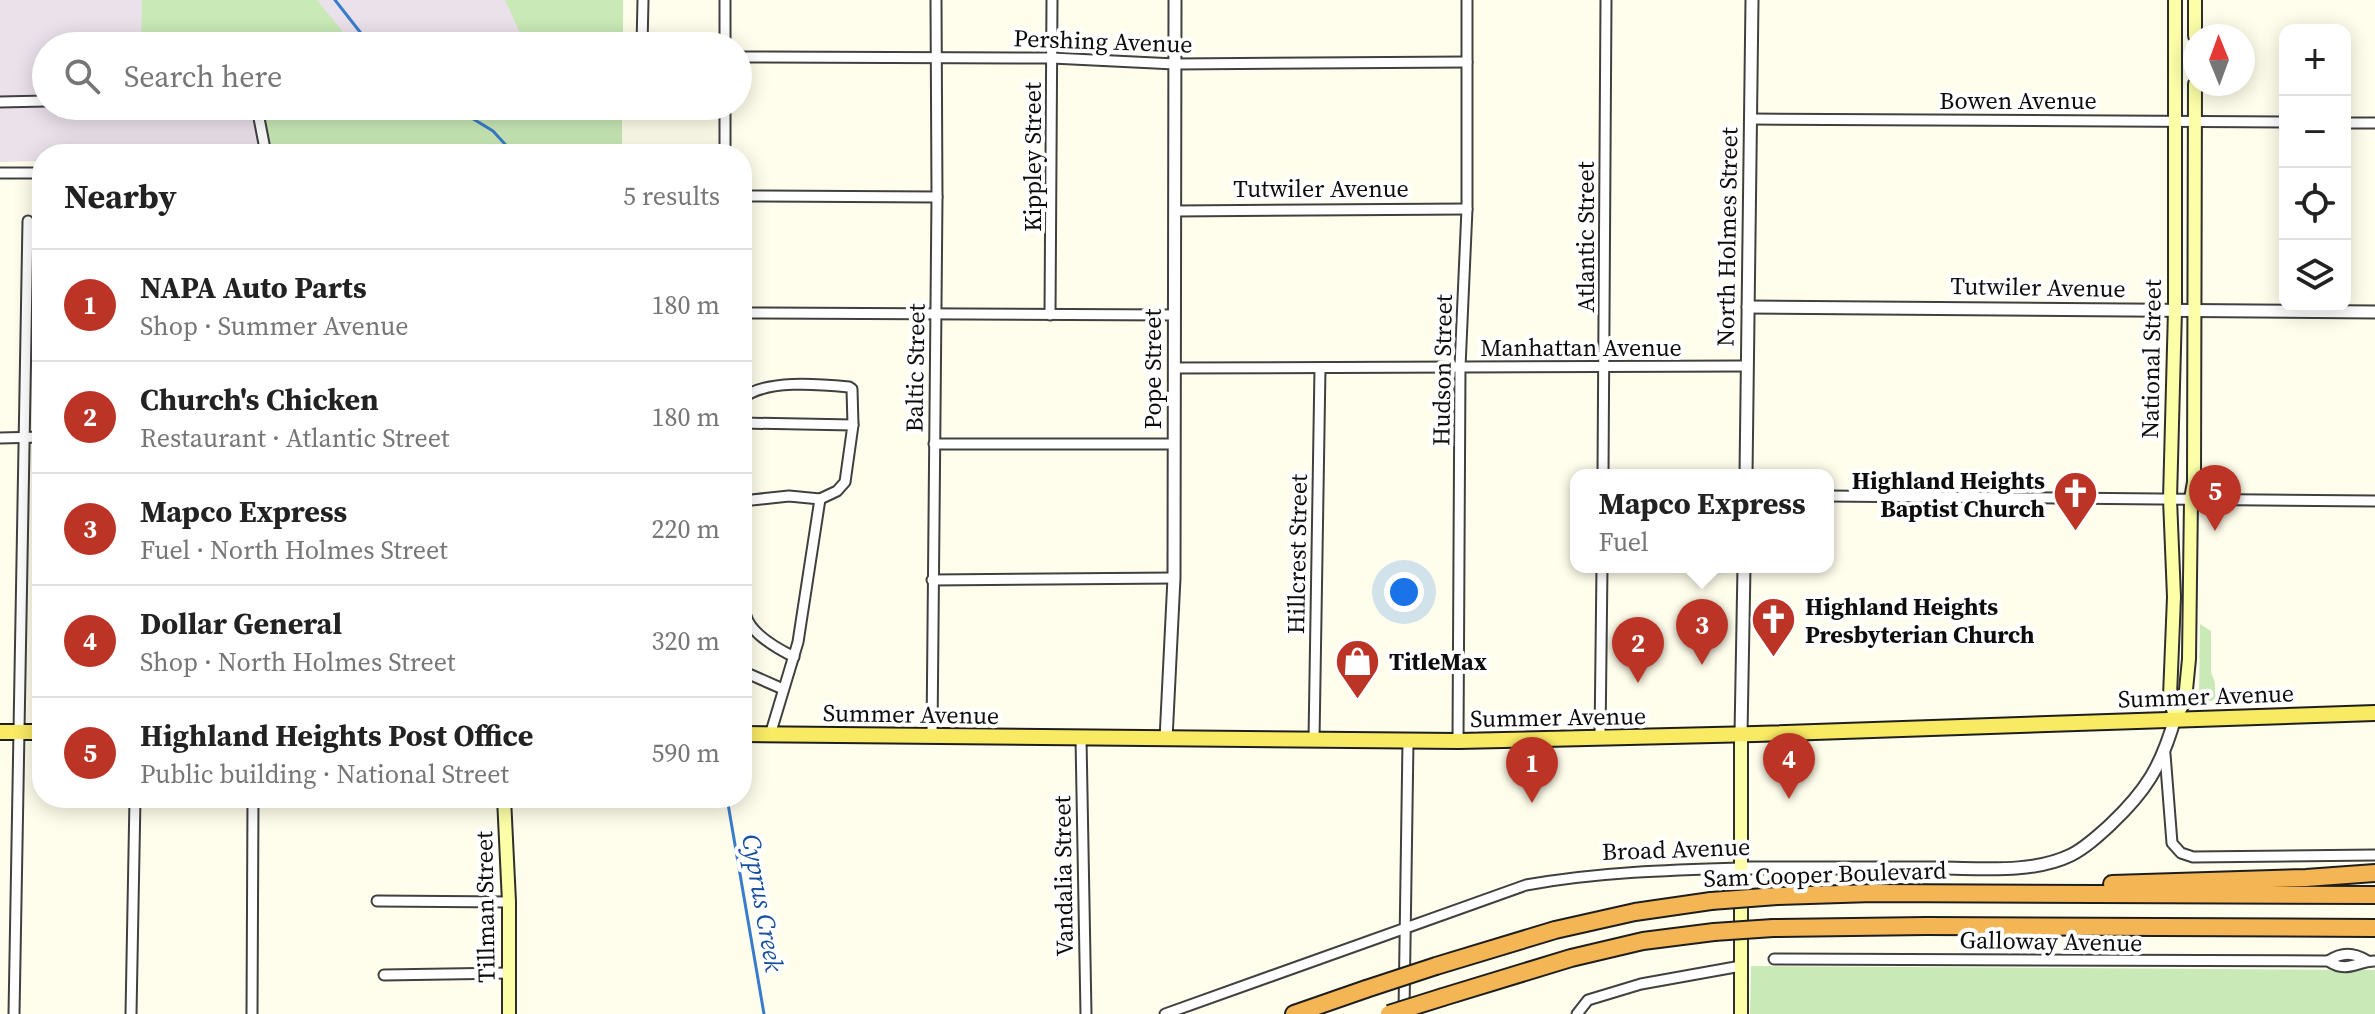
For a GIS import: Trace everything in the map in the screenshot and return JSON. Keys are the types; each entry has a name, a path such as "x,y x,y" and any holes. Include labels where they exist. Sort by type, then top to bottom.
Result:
{"highway":[{"path":"1979,892 2375,873"},
{"name":"Sam Cooper Boulevard","path":"1294,1014 1555,930 1635,912 1711,901 1777,896 1979,892 2375,895"},
{"path":"1389,1014 1571,958 1643,941 1714,932 1926,926 2375,928"}],"main road":[{"name":"National Street","path":"2175,0 2175,310 2170,499 2174,582 2170,696 2175,718"},
{"path":"2195,0 2195,24"},
{"name":"National Street","path":"2175,718 2185,700 2189,659 2191,499 2194,482 2195,96"},
{"name":"Summer Avenue","path":"752,734 1458,741 2375,713"},
{"path":"0,732 32,732"},
{"path":"1741,734 1741,1014"},
{"name":"Tillman Street","path":"504,808 509,902 509,1014"}],"street":[{"path":"642,32 643,0"},
{"path":"725,0 725,32"},
{"name":"Baltic Street","path":"932,736 936,0"},
{"name":"Kippley Street","path":"1050,315 1052,0"},
{"name":"Pope Street","path":"1166,739 1174,578 1175,0"},
{"name":"Hudson Street","path":"1458,741 1460,367 1467,209 1467,0"},
{"name":"Atlantic Street","path":"1603,469 1606,0"},
{"name":"North Holmes Street","path":"1746,469 1752,0"},
{"name":"Pershing Avenue","path":"752,57 1052,58 1175,64 1467,62"},
{"path":"0,102 32,101"},
{"name":"Bowen Avenue","path":"1751,119 2279,122"},
{"path":"259,120 264,144"},
{"path":"725,120 725,144"},
{"path":"2351,123 2375,123"},
{"path":"0,173 32,173"},
{"path":"752,196 937,197"},
{"name":"Tutwiler Avenue","path":"1175,211 1467,209"},
{"path":"14,1014 28,221"},
{"name":"Tutwiler Avenue","path":"1748,307 2375,312"},
{"path":"752,313 1175,315"},
{"name":"Manhattan Avenue","path":"1175,368 1747,366"},
{"name":"Hillcrest Street","path":"1314,740 1320,368"},
{"path":"752,390 763,387 815,385 849,387 852,389 853,425 845,482 837,491 820,499 789,496 752,500"},
{"path":"752,423 853,425"},
{"path":"0,438 32,438"},
{"path":"934,444 1174,444"},
{"path":"1834,496 2375,501"},
{"path":"770,735 794,657 820,499"},
{"path":"1600,738 1602,573"},
{"path":"1741,734 1744,573"},
{"path":"932,580 1174,578"},
{"path":"752,627 794,657"},
{"path":"752,675 783,689"},
{"name":"National Street","path":"2175,718 2165,754 2172,843 2181,853 2193,857 2375,855"},
{"name":"Vandalia Street","path":"1081,738 1086,1014"},
{"path":"1404,1014 1408,741"},
{"name":"Broad Avenue","path":"1165,1014 1526,885 1577,876 1644,870 2032,866 2057,860 2084,847 2137,800 2165,754"},
{"path":"131,1014 135,808"},
{"path":"252,1014 253,808"},
{"path":"377,901 509,902"},
{"name":"Galloway Avenue","path":"1774,959 2328,961 2338,954 2356,954 2371,961"},
{"path":"1577,1014 1588,1000 1641,984 1741,966"},
{"path":"384,975 509,973"}],"shaded area":[{"path":"0,0 623,0 623,32 32,32 32,120 622,120 622,144 32,144 32,161 0,162"}],"green space":[{"path":"142,0 317,0 343,32 141,32"},
{"path":"505,0 623,0 623,32 520,32"},
{"path":"256,120 622,120 622,144 264,144"},
{"path":"2200,624 2211,631 2211,672 2215,695 2238,696 2238,702 2199,701"},
{"path":"1751,966 2375,970 2375,1014 1750,1014"}],"waterway":[{"name":"Cyprus Creek","path":"335,0 360,32"},
{"name":"Cyprus Creek","path":"475,120 493,131 505,144"},
{"name":"Cyprus Creek","path":"729,808 764,1014"}],"place":[{"name":"Highland Heights Post Office","path":"2215,531"},
{"name":"Highland Heights Baptist Church","path":"2076,533"},
{"name":"Highland Heights Presbyterian Church","path":"1774,659"},
{"name":"Mapco Express","path":"1702,665"},
{"name":"Church's Chicken","path":"1638,683"},
{"name":"TitleMax","path":"1358,700"},
{"name":"Dollar General","path":"1789,799"},
{"name":"NAPA Auto Parts","path":"1532,803"}]}
